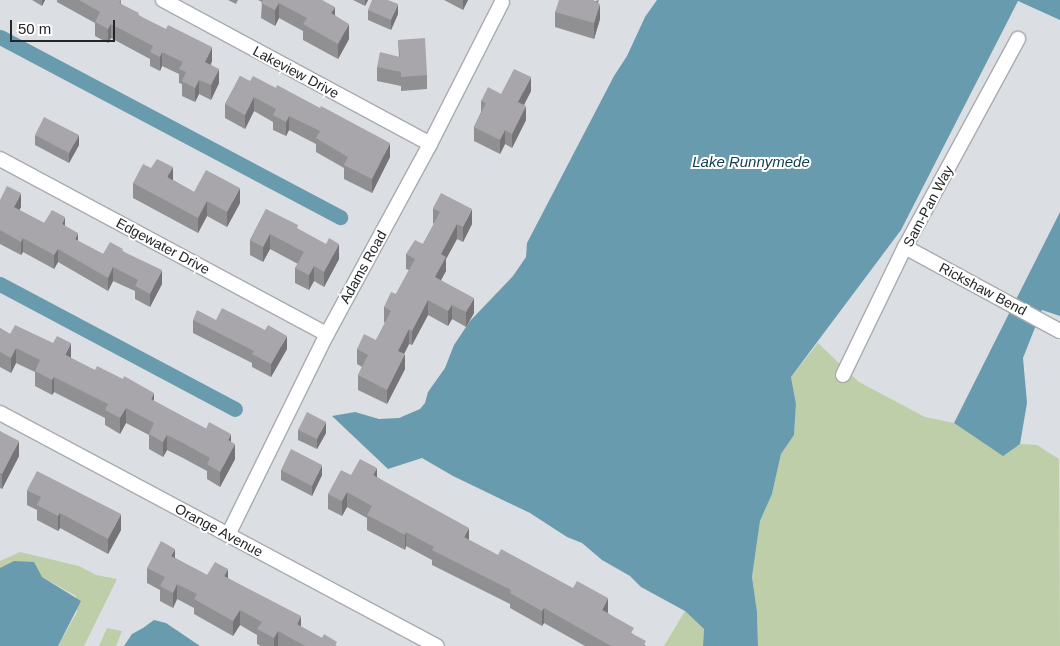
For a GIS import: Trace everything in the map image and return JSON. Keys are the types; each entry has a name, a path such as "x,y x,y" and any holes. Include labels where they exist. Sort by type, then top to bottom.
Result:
{"street":[{"name":"Lakeview Drive","path":"163,0 430,144"},
{"name":"Adams Road","path":"228,535 327,334 430,144 502,2"},
{"name":"Sam-Pan Way","path":"843,376 905,247 1018,39"},
{"name":"Edgewater Drive","path":"0,159 327,334"},
{"name":"Rickshaw Bend","path":"905,247 1060,330"},
{"name":"Orange Avenue","path":"0,413 438,646"}],"green space":[{"path":"818,343 859,382 925,417 954,423 1003,455 1020,444 1037,445 1059,459 1060,646 758,646 757,612 752,577 760,521 772,494 781,454 794,435 796,404 791,377"},
{"path":"20,552 79,566 96,575 117,579 84,646 58,646 77,612 76,596 42,577 0,568 0,561"},
{"path":"685,611 704,629 703,646 664,646"},
{"path":"107,628 122,631 116,646 99,646"}],"water":[{"name":"Lake Runnymede","path":"657,0 1060,0 1060,20 1018,1 901,230 791,377 796,404 794,435 781,454 772,494 760,521 752,577 757,612 758,646 703,646 704,629 685,611 641,587 630,576 602,560 582,543 567,537 530,513 453,476 422,458 388,469 332,416 355,412 379,419 399,418 420,409 425,403 428,392 445,368 454,345 470,321 513,276 526,257 527,243 614,76 627,56 645,17"},
{"path":"1060,212 1060,316 1042,310 1023,358 1027,403 1020,444 1003,456 954,423"},
{"path":"14,561 34,562 42,577 81,601 58,646 0,646 0,568"},
{"path":"154,620 166,623 200,646 124,646 132,634"}],"building":[{"path":"79,0 121,0 119,3 139,13 138,15 166,29 168,25 212,47 205,62 219,69 211,85 199,80 195,88 182,81 186,72 179,69 183,62 162,52 160,57 150,52 153,46 111,24 108,29 95,22 100,12"},
{"path":"263,0 322,0 335,7 331,13 349,24 338,44 303,24 307,18 279,3 275,10 261,3"},
{"path":"372,0 388,0 398,4 391,20 368,10"},
{"path":"559,0 594,0 600,4 594,23 555,12"},
{"path":"425,38 427,75 401,77 401,72 377,67 380,52 400,57 398,40"},
{"path":"514,69 531,77 518,102 526,106 512,134 505,130 500,140 474,127 486,103 481,101 488,87 501,94"},
{"path":"240,76 250,81 253,76 276,88 277,85 390,143 372,179 344,165 348,157 316,138 320,131 289,116 286,122 273,115 276,109 254,97 245,115 225,104"},
{"path":"44,117 79,135 69,153 35,135"},
{"path":"157,159 173,167 167,177 194,192 206,170 240,188 227,212 207,201 198,218 133,183 143,164 151,168"},
{"path":"7,186 21,193 14,207 44,223 52,210 65,217 62,224 78,233 75,239 103,254 110,242 123,249 122,251 162,270 150,294 135,286 138,280 113,267 108,278 58,249 54,255 23,238 21,242 0,230 0,200"},
{"path":"441,193 472,209 463,227 457,224 441,254 446,257 435,277 474,298 466,312 452,305 448,311 428,300 412,331 409,329 398,351 405,354 387,390 358,375 368,355 357,349 364,334 376,340 391,311 384,307 391,292 396,294 415,259 406,254 415,240 423,244 440,212 433,208"},
{"path":"266,209 298,225 297,228 326,244 329,238 339,244 324,272 314,266 309,275 295,268 304,252 270,234 263,247 250,240"},
{"path":"222,308 265,330 268,325 287,336 271,364 252,354 254,351 193,320 197,310 216,320"},
{"path":"15,325 53,343 57,336 71,343 65,355 95,370 97,366 123,379 124,376 154,393 151,399 206,429 209,422 231,434 228,440 235,444 220,472 207,464 210,458 183,443 167,435 163,442 149,434 154,423 126,408 120,418 105,410 108,404 54,377 52,380 35,371 40,360 16,348 11,358 0,352 0,328 10,334"},
{"path":"307,412 326,422 317,439 298,430"},
{"path":"0,431 19,441 2,474 0,473"},
{"path":"291,449 322,465 312,486 281,470"},
{"path":"360,459 377,468 373,475 469,528 464,537 498,555 501,549 573,588 577,581 608,598 602,610 634,628 631,633 646,641 643,646 611,646 544,608 542,611 510,593 511,590 432,550 434,547 406,532 405,535 367,515 372,506 347,492 342,501 328,494 341,470 351,475"},
{"path":"37,471 121,514 108,539 60,513 58,516 37,505 41,497 27,490"},
{"path":"161,541 175,549 171,556 207,575 215,562 228,569 224,576 301,616 297,624 322,638 324,634 337,642 335,646 305,646 278,631 274,638 257,629 262,622 240,610 233,621 194,599 197,594 177,584 173,593 160,586 165,577 147,568"}],"waterway":[{"path":"0,37 340,217"},
{"path":"0,284 235,409"}]}
